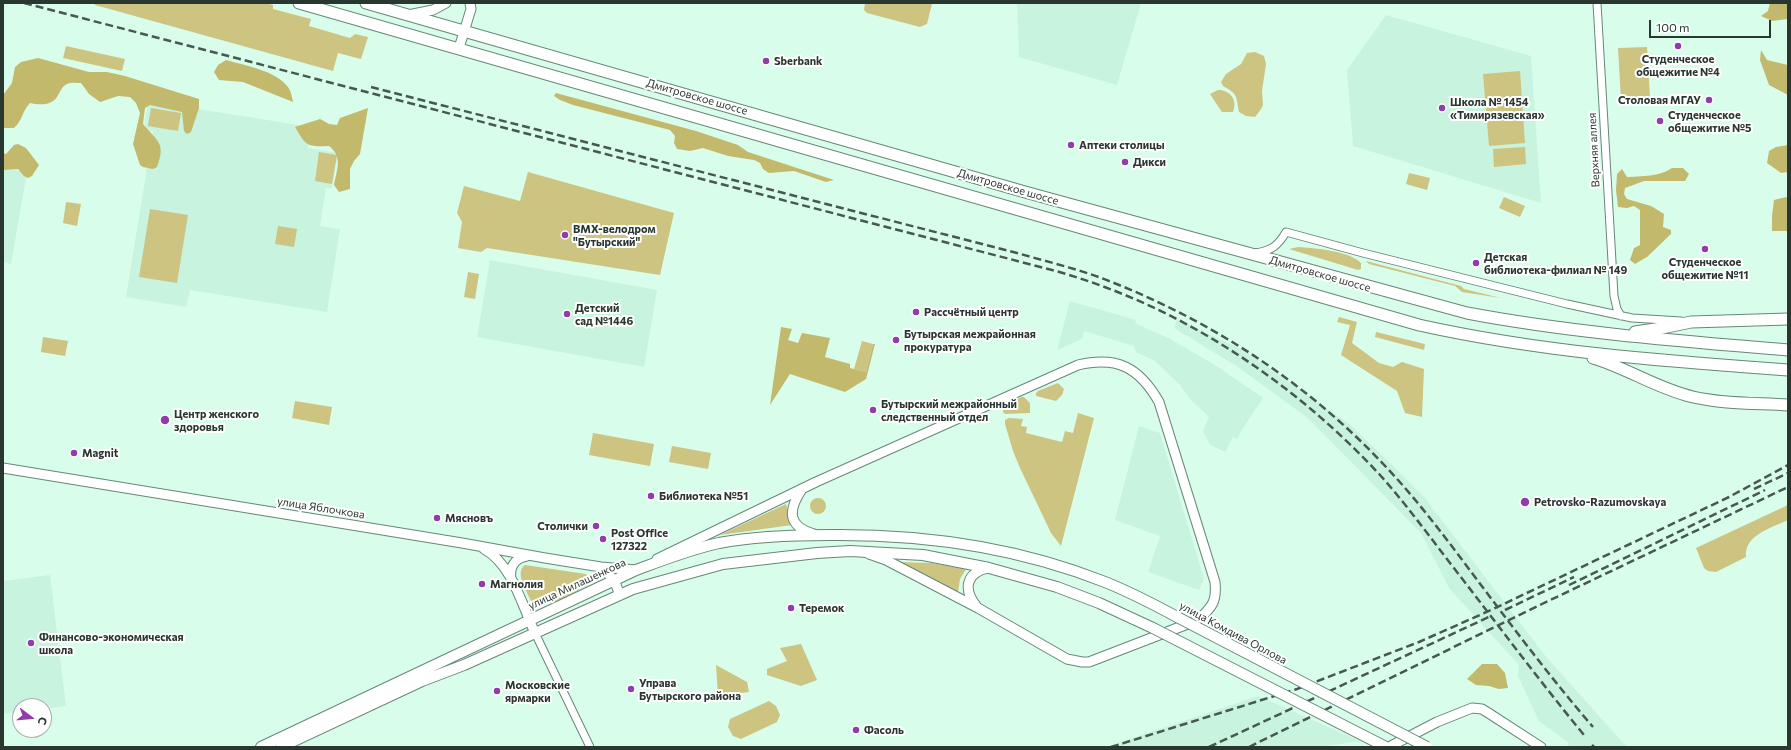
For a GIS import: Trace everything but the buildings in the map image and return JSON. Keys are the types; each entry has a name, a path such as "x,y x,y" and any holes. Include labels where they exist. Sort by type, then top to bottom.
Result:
{"main road":[{"name":"Дмитровское шоссе","path":"298,3 1419,325 1494,340 1574,351"},
{"name":"Дмитровское шоссе","path":"366,3 712,101 857,144 1248,254 1467,313 1519,323 1611,334 1788,350"},
{"path":"1611,334 1662,328 1691,322 1788,319"},
{"path":"1574,351 1788,370"},
{"path":"1574,351 1612,364 1642,379 1693,397 1788,405"},
{"name":"улица Милашенкова","path":"261,747 636,570 718,543 765,536 868,534 932,538 1022,556"},
{"path":"281,747 422,681 464,666 620,595 660,581 723,564 817,553 850,551 923,555 989,568 1057,587 1099,602 1386,747"},
{"name":"улица Комдива Орлова","path":"1022,556 1062,566 1106,582 1179,618 1427,747"}],"street":[{"path":"408,15 433,10 446,3"},
{"path":"459,48 471,9 470,3"},
{"name":"Верхняя аллея","path":"1597,3 1614,296 1617,309 1621,316"},
{"path":"1248,254 1267,251 1276,247 1286,232 1363,253 1621,316 1691,322"},
{"path":"1604,312 1612,304 1614,296"},
{"path":"648,565 674,550 803,488 1078,365 1101,360 1119,364 1134,371 1153,391 1166,419 1215,582 1216,594 1211,607 1198,620 1090,662 1082,662 1067,659 978,608 886,560 869,554 850,551"},
{"name":"улица Яблочкова","path":"3,468 479,546 529,556 601,567 636,570"},
{"path":"803,488 794,503 792,516 799,528 817,535"},
{"path":"479,546 499,561 512,580"},
{"path":"529,556 523,556 513,563 510,574 535,633 590,747"},
{"path":"601,567 614,580 620,595"},
{"path":"978,608 971,600 968,590 969,581 972,574 989,568"},
{"path":"1389,747 1437,722 1472,708 1482,709 1541,747"}],"shaded area":[{"path":"94,3 265,3 273,5 273,9 311,19 309,26 350,38 355,34 368,37 361,59 338,53 333,71 95,5"},
{"path":"865,3 932,4 927,24 920,27 867,13 864,10"},
{"path":"1017,3 1141,3 1117,85 1019,57"},
{"path":"1770,3 1788,3 1788,19 1772,21 1761,16 1768,11"},
{"name":"Школа № 1454 «Тимирязевская»","path":"1386,15 1531,56 1541,203 1353,146 1347,70"},
{"path":"66,46 125,59 122,71 63,58"},
{"path":"1647,47 1650,97 1621,99 1618,48"},
{"path":"1761,50 1767,60 1788,65 1788,95 1769,85 1760,60"},
{"path":"1255,52 1264,56 1266,64 1262,91 1263,105 1255,117 1246,116 1239,112 1236,96 1223,86 1221,82 1226,74 1241,64 1247,53"},
{"path":"38,58 89,72 107,72 125,76 199,99 199,108 191,132 187,134 184,131 182,112 150,105 145,108 143,124 159,143 161,153 157,167 153,169 143,167 140,165 133,144 140,113 136,103 130,97 118,96 100,102 89,94 81,83 70,83 65,85 52,102 41,104 30,103 14,128 3,128 3,95 12,83 15,67 21,62"},
{"path":"226,60 260,69 276,76 288,87 291,92 293,102 243,82 219,80 214,72 218,65"},
{"path":"1520,71 1525,143 1489,146 1483,74"},
{"path":"1218,90 1222,90 1232,96 1234,100 1233,112 1222,112 1210,94"},
{"path":"556,93 696,131 738,145 748,152 834,180 826,182 794,171 769,173 763,169 760,163 754,160 728,156 703,148 690,151 677,149 674,143 675,136 670,130 573,105 554,96"},
{"path":"148,101 311,127 308,148 338,153 332,188 326,188 320,226 340,229 327,312 190,290 186,307 126,297 153,131 144,130"},
{"path":"151,108 181,113 178,131 148,126"},
{"path":"368,108 360,154 350,169 350,189 339,192 334,185 338,164 336,154 329,146 316,146 308,144 295,127 320,119 329,124 337,125 340,118"},
{"path":"18,144 26,148 39,165 32,176 28,178 18,169 3,170 3,153 6,154 14,145"},
{"path":"1788,145 1788,172 1781,173 1767,163 1769,151 1776,147"},
{"path":"1525,147 1526,164 1494,167 1493,149"},
{"path":"319,152 337,155 332,184 315,181"},
{"path":"3,168 27,172 11,264 3,262"},
{"path":"1672,168 1683,168 1689,174 1685,181 1644,181 1625,188 1624,194 1627,199 1651,206 1664,214 1663,227 1671,230 1671,234 1647,257 1635,264 1630,260 1634,248 1640,245 1640,210 1634,206 1627,208 1618,207 1616,190 1617,174 1622,169 1627,177 1650,176 1662,173"},
{"name":"BMX-велодром \"Бутырский\"","path":"528,172 674,213 660,275 487,248 481,252 458,248 462,222 457,213 464,186 520,201"},
{"path":"1409,173 1430,178 1427,190 1406,184"},
{"path":"1504,197 1525,206 1520,217 1499,208"},
{"path":"1786,197 1788,198 1788,231 1772,231 1774,200"},
{"path":"66,202 81,204 77,226 63,223"},
{"path":"150,209 188,215 177,283 139,277"},
{"path":"278,226 297,229 294,247 275,244"},
{"path":"1298,247 1331,251 1349,256 1361,263 1361,269 1358,270 1289,249"},
{"name":"Детский сад №1446","path":"490,260 657,290 644,367 477,337"},
{"path":"1366,261 1501,298 1462,292 1455,286 1369,264"},
{"path":"468,272 479,274 475,299 464,297"},
{"path":"1070,301 1136,320 1135,323 1170,339 1215,365 1263,398 1237,439 1233,437 1225,452 1210,445 1203,431 1209,417 1192,401 1179,384 1155,361 1136,352 1134,346 1084,331 1082,339 1057,350"},
{"path":"1339,317 1357,322 1352,343 1379,363 1393,367 1402,362 1424,369 1422,417 1405,413 1397,391 1341,355 1350,325 1337,322"},
{"path":"1177,319 1243,350 1349,424 1385,458 1424,497 1547,658 1627,747 1568,747 1569,743 1539,721 1518,676 1519,665 1449,588 1421,533 1309,419 1238,367 1174,328"},
{"path":"781,327 792,329 788,340 798,343 802,333 830,338 825,357 850,364 850,368 866,372 873,344 875,344 866,379 845,392 790,374 770,405"},
{"path":"1376,332 1425,344 1424,350 1375,337"},
{"path":"43,337 68,341 65,356 41,352"},
{"path":"862,341 873,344 866,372 854,369"},
{"path":"1058,383 1064,389 1062,395 1056,401 1036,396 1038,391"},
{"path":"1021,397 1024,397 1030,403 1030,413 1005,414 1003,412 1003,407"},
{"path":"295,401 332,407 329,425 292,418"},
{"path":"1078,413 1094,418 1061,546 1051,533 1020,468 1013,451 1005,420 1009,418 1023,419 1021,426 1027,427 1026,433 1062,442 1065,431 1073,433"},
{"path":"1139,426 1160,433 1204,579 1199,590 1148,572 1160,536 1115,520"},
{"path":"593,433 654,444 650,466 589,455"},
{"path":"672,446 711,453 708,469 669,462"},
{"path":"818,498 824,500 826,506 824,512 818,514 812,512 810,506 812,500"},
{"path":"786,504 792,525 720,535"},
{"path":"1788,505 1788,520 1767,529 1754,538 1749,543 1746,557 1716,572 1708,571 1704,568 1696,548"},
{"path":"898,562 932,563 966,569 960,579 958,593"},
{"path":"525,565 586,574 590,581 587,586 559,600 544,604 537,604 531,601 522,582 521,573 522,568"},
{"name":"Финансово-экономическая школа","path":"50,575 66,706 52,708 52,698 12,698 12,713 3,714 3,581"},
{"path":"801,644 817,680 801,686 767,675 767,669 787,661 780,648"},
{"path":"1482,664 1497,664 1505,673 1508,688 1499,689 1489,686 1476,685 1467,679"},
{"path":"716,665 747,682 749,692 718,696"},
{"path":"1258,696 1360,741 1321,747 1106,747"},
{"path":"769,701 776,706 780,715 777,722 741,739 733,736 728,727 730,719"}],"railway":[{"path":"24,3 1052,270 1098,285 1144,303 1188,325 1271,377 1346,440 1380,475 1407,507 1584,735"},
{"path":"371,87 1017,253 1109,281 1148,297 1186,316 1223,336 1293,383 1357,438 1387,468 1452,546 1531,651 1593,727"},
{"path":"1111,747 1297,689 1419,642 1491,610 1729,497 1788,465"},
{"path":"1754,489 1788,473"},
{"path":"1249,747 1542,604 1788,487"},
{"path":"1569,585 1765,490"},
{"path":"1505,610 1574,577"},
{"path":"1209,747 1491,616"}],"place":[{"name":"Студенческое общежитие №4","path":"1678,46"},
{"name":"Sberbank","path":"766,61"},
{"name":"Столовая МГАУ","path":"1709,100"},
{"name":"Школа № 1454 «Тимирязевская»","path":"1442,108"},
{"name":"Студенческое общежитие №5","path":"1660,121"},
{"name":"Аптеки столицы","path":"1071,145"},
{"name":"Дикси","path":"1125,162"},
{"name":"BMX-велодром \"Бутырский\"","path":"565,235"},
{"name":"Студенческое общежитие №11","path":"1705,249"},
{"name":"Детская библиотека-филиал № 149","path":"1476,263"},
{"name":"Рассчётный центр","path":"916,312"},
{"name":"Детский сад №1446","path":"567,314"},
{"name":"Бутырская межрайонная прокуратура","path":"896,340"},
{"name":"Бутырский межрайонный следственный отдел","path":"873,410"},
{"name":"Центр женского здоровья","path":"165,420"},
{"name":"Magnit","path":"74,453"},
{"name":"Библиотека №51","path":"651,496"},
{"name":"Petrovsko-Razumovskaya","path":"1525,502"},
{"name":"Мясновъ","path":"437,518"},
{"name":"Столички","path":"596,526"},
{"name":"Post Office 127322","path":"603,539"},
{"name":"Магнолия","path":"482,584"},
{"name":"Теремок","path":"791,608"},
{"name":"Финансово-экономическая школа","path":"31,643"},
{"name":"Управа Бутырского района","path":"631,689"},
{"name":"Московские ярмарки","path":"497,691"},
{"name":"Фасоль","path":"856,730"}]}
